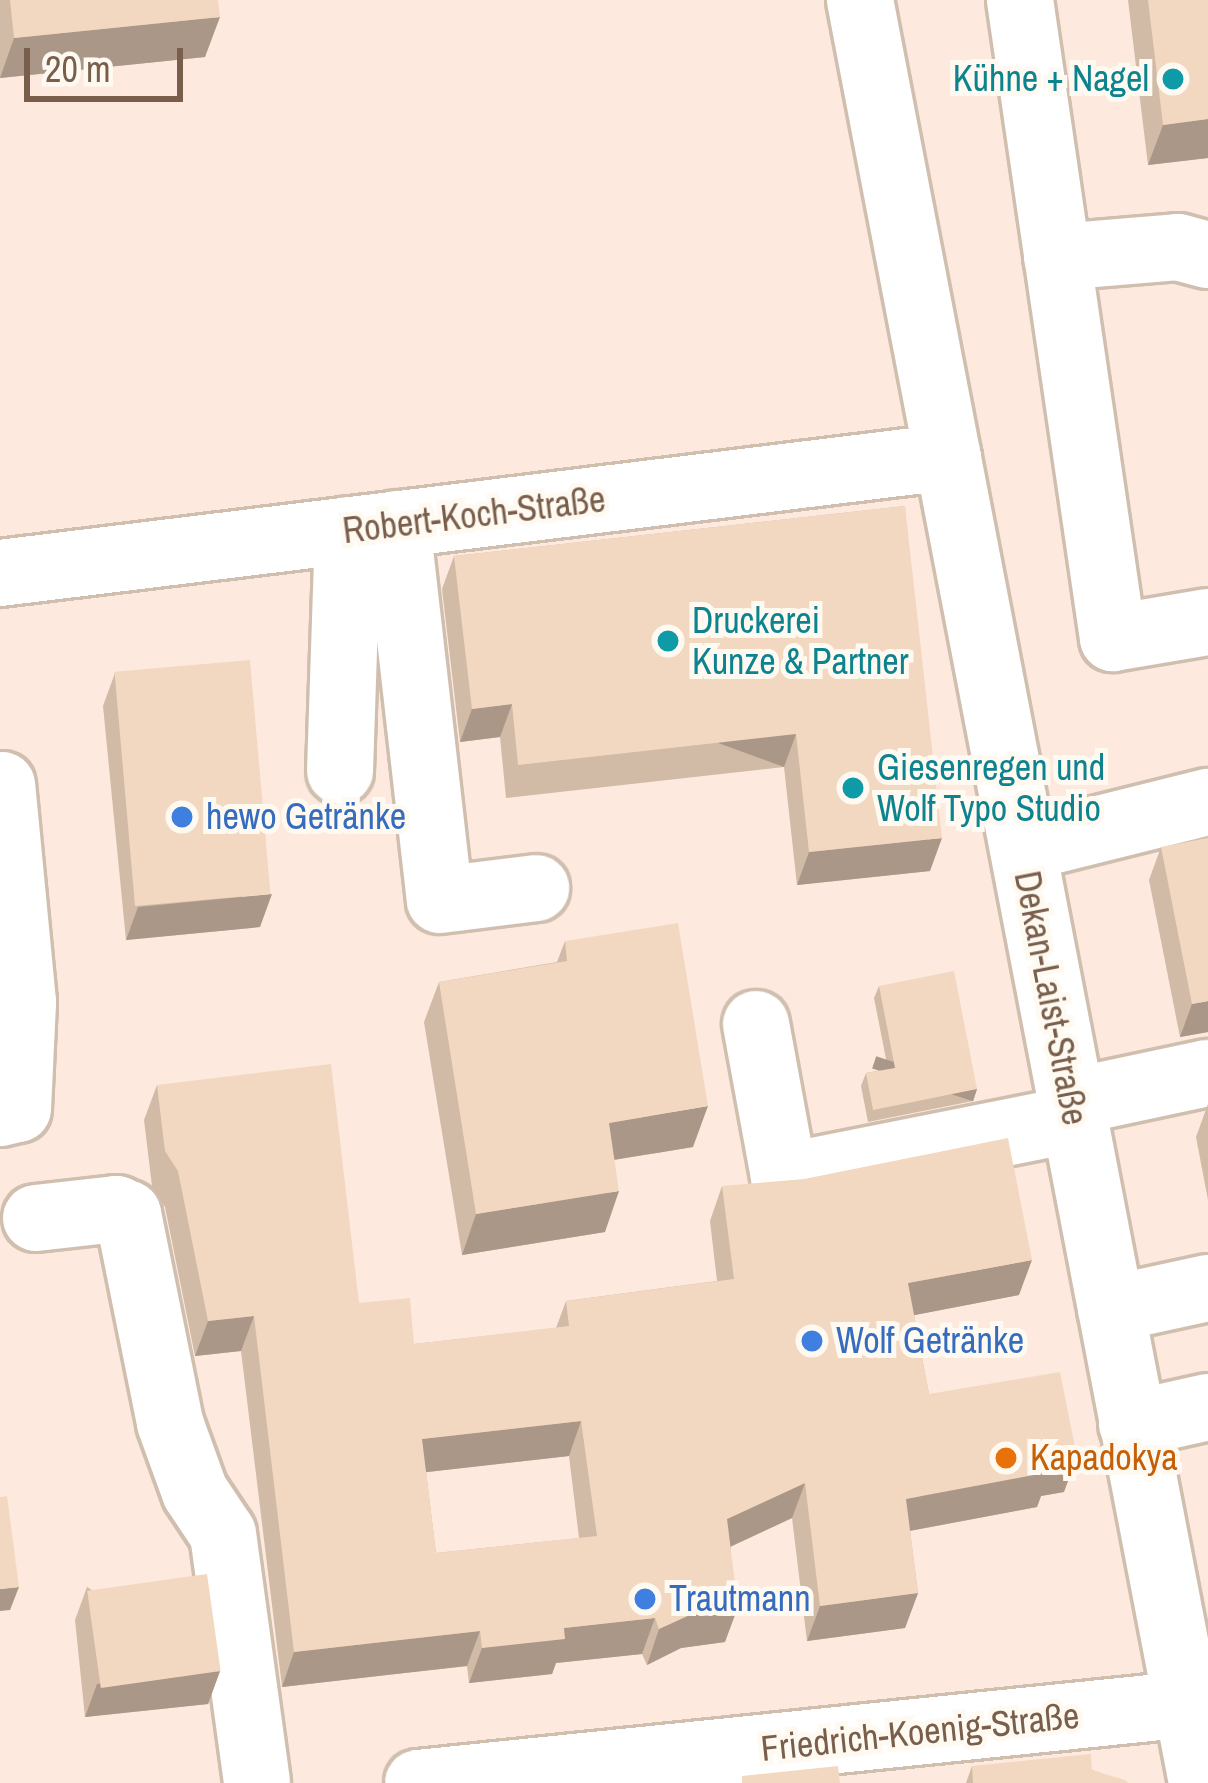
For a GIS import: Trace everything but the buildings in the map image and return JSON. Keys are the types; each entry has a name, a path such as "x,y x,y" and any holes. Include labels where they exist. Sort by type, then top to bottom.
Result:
{"street":[{"name":"Dekan-Laist-Straße","path":"860,0 1132,1424 1198,1704 1202,1783"},
{"path":"1020,0 1113,638 1208,622"},
{"path":"1057,256 1178,247 1208,255"},
{"name":"Robert-Koch-Straße","path":"0,573 948,457"},
{"path":"340,772 373,527"},
{"path":"373,527 440,900 536,888"},
{"path":"0,1113 18,1109 23,1002 2,784"},
{"path":"1023,848 1208,802"},
{"path":"756,1024 784,1177 1073,1111 1208,1073"},
{"path":"36,1218 116,1209 128,1214 170,1423 195,1492 223,1534 257,1783"},
{"path":"1111,1309 1208,1288"},
{"path":"1132,1424 1208,1406"},
{"name":"Friedrich-Koenig-Straße","path":"418,1783 1198,1704"}],"shaded area":[{"path":"0,0 1208,0 1208,1783 0,1783"}],"place":[{"name":"Kühne + Nagel","path":"1173,79"},
{"name":"Druckerei Kunze & Partner","path":"668,641"},
{"name":"Giesenregen und Wolf Typo Studio","path":"853,788"},
{"name":"hewo Getränke","path":"182,817"},
{"name":"Wolf Getränke","path":"812,1341"},
{"name":"Kapadokya","path":"1006,1458"},
{"name":"Trautmann","path":"645,1599"}]}
